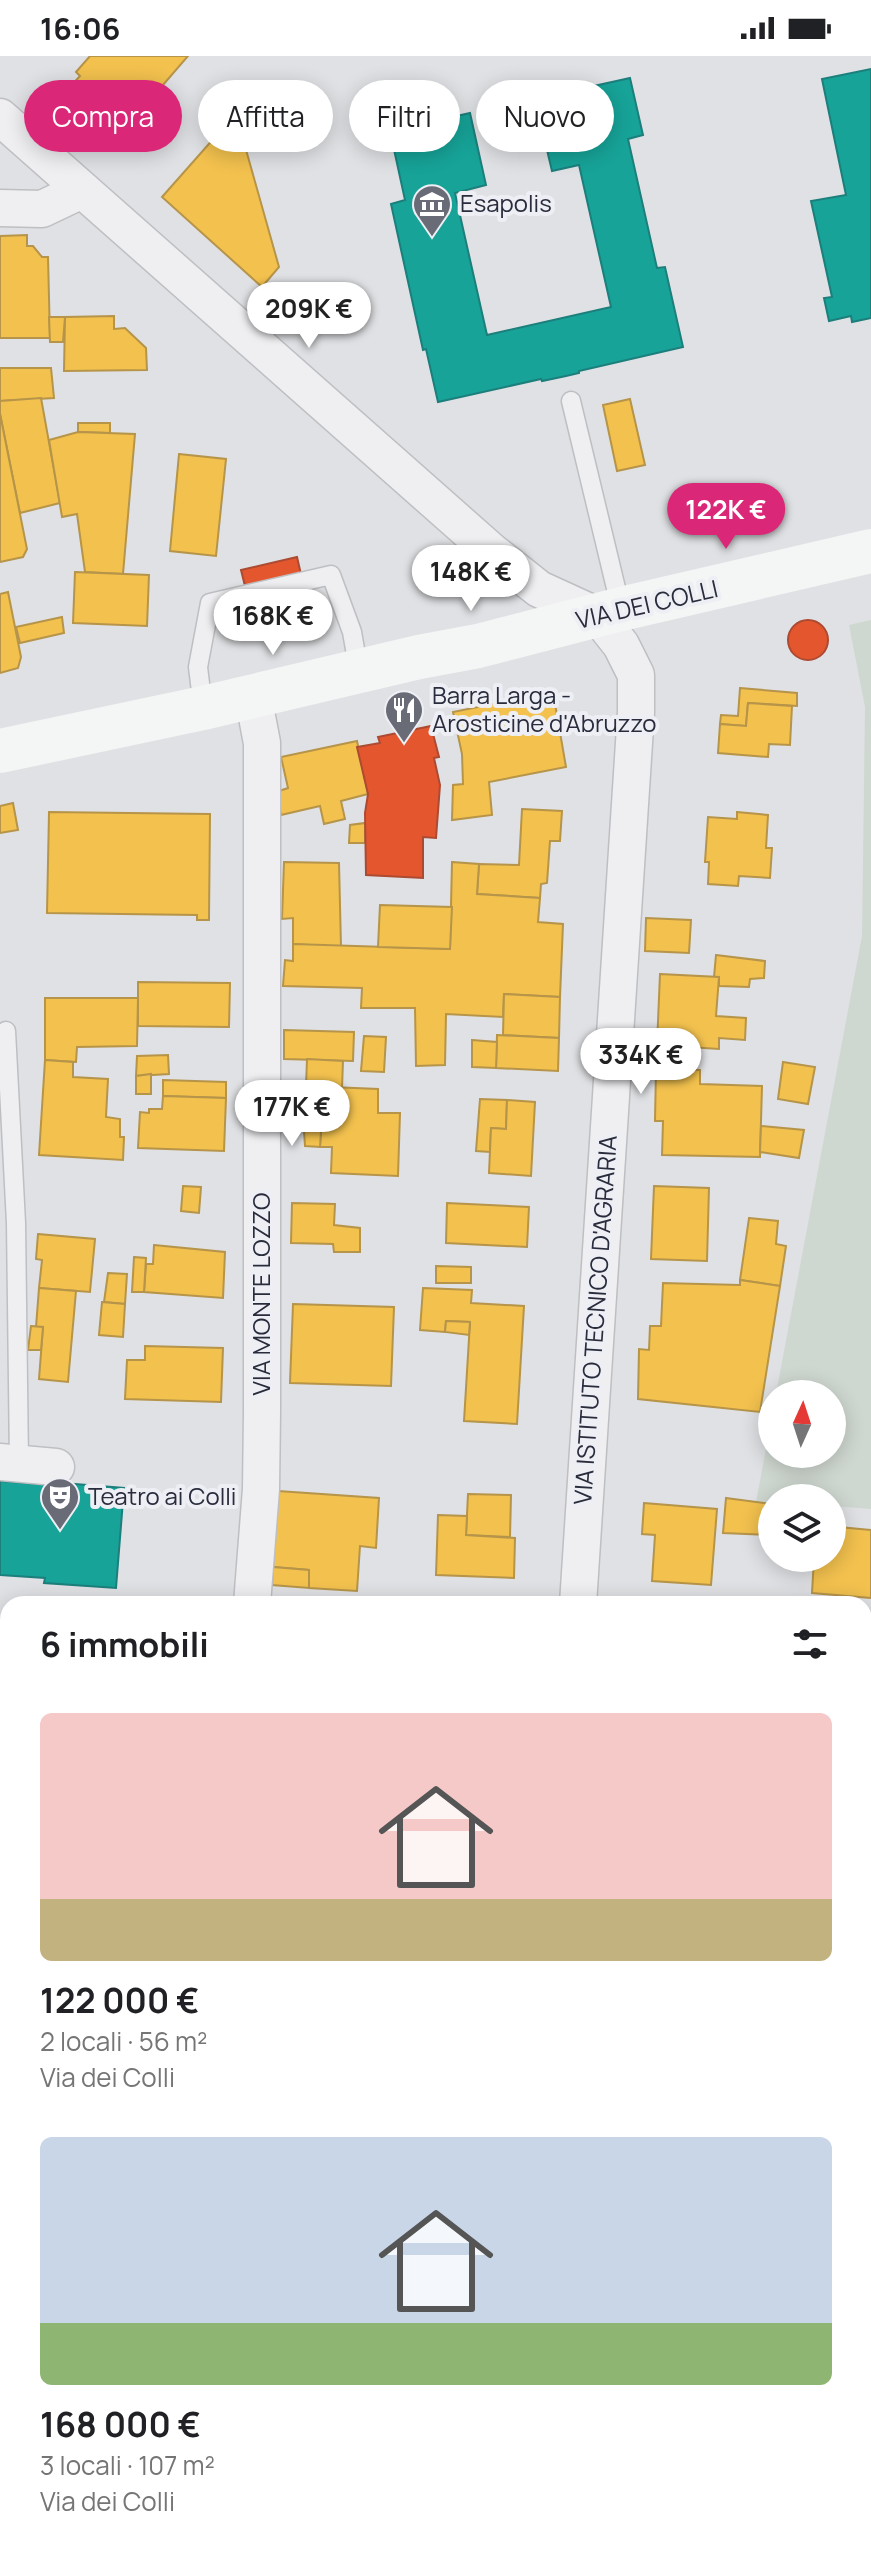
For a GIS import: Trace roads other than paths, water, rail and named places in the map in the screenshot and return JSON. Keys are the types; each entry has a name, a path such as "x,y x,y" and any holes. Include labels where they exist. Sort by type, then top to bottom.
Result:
{"main road":[{"name":"VIA DEI COLLI","path":"0,751 203,708 871,551"}],"street":[{"path":"1,119 491,551 539,589 610,612"},
{"path":"0,208 42,209 82,190"},
{"name":"VIA ISTITUTO TECNICO D'AGRARIA","path":"579,1596 636,712 636,675 621,645 610,612"},
{"name":"VIA MONTE LOZZO","path":"253,696 262,743 262,1412 261,1489 253,1596"},
{"path":"9,1463 56,1467"}],"lane":[{"path":"571,401 610,612"},
{"path":"203,708 198,667 210,603 316,578 331,575 352,632 359,672"},
{"path":"6,1031 16,1223 9,1463"}],"place":[{"name":"Esapolis","path":"432,238"},
{"name":"Barra Larga - Arosticine d'Abruzzo","path":"404,744"},
{"name":"Teatro ai Colli","path":"60,1531"}]}
